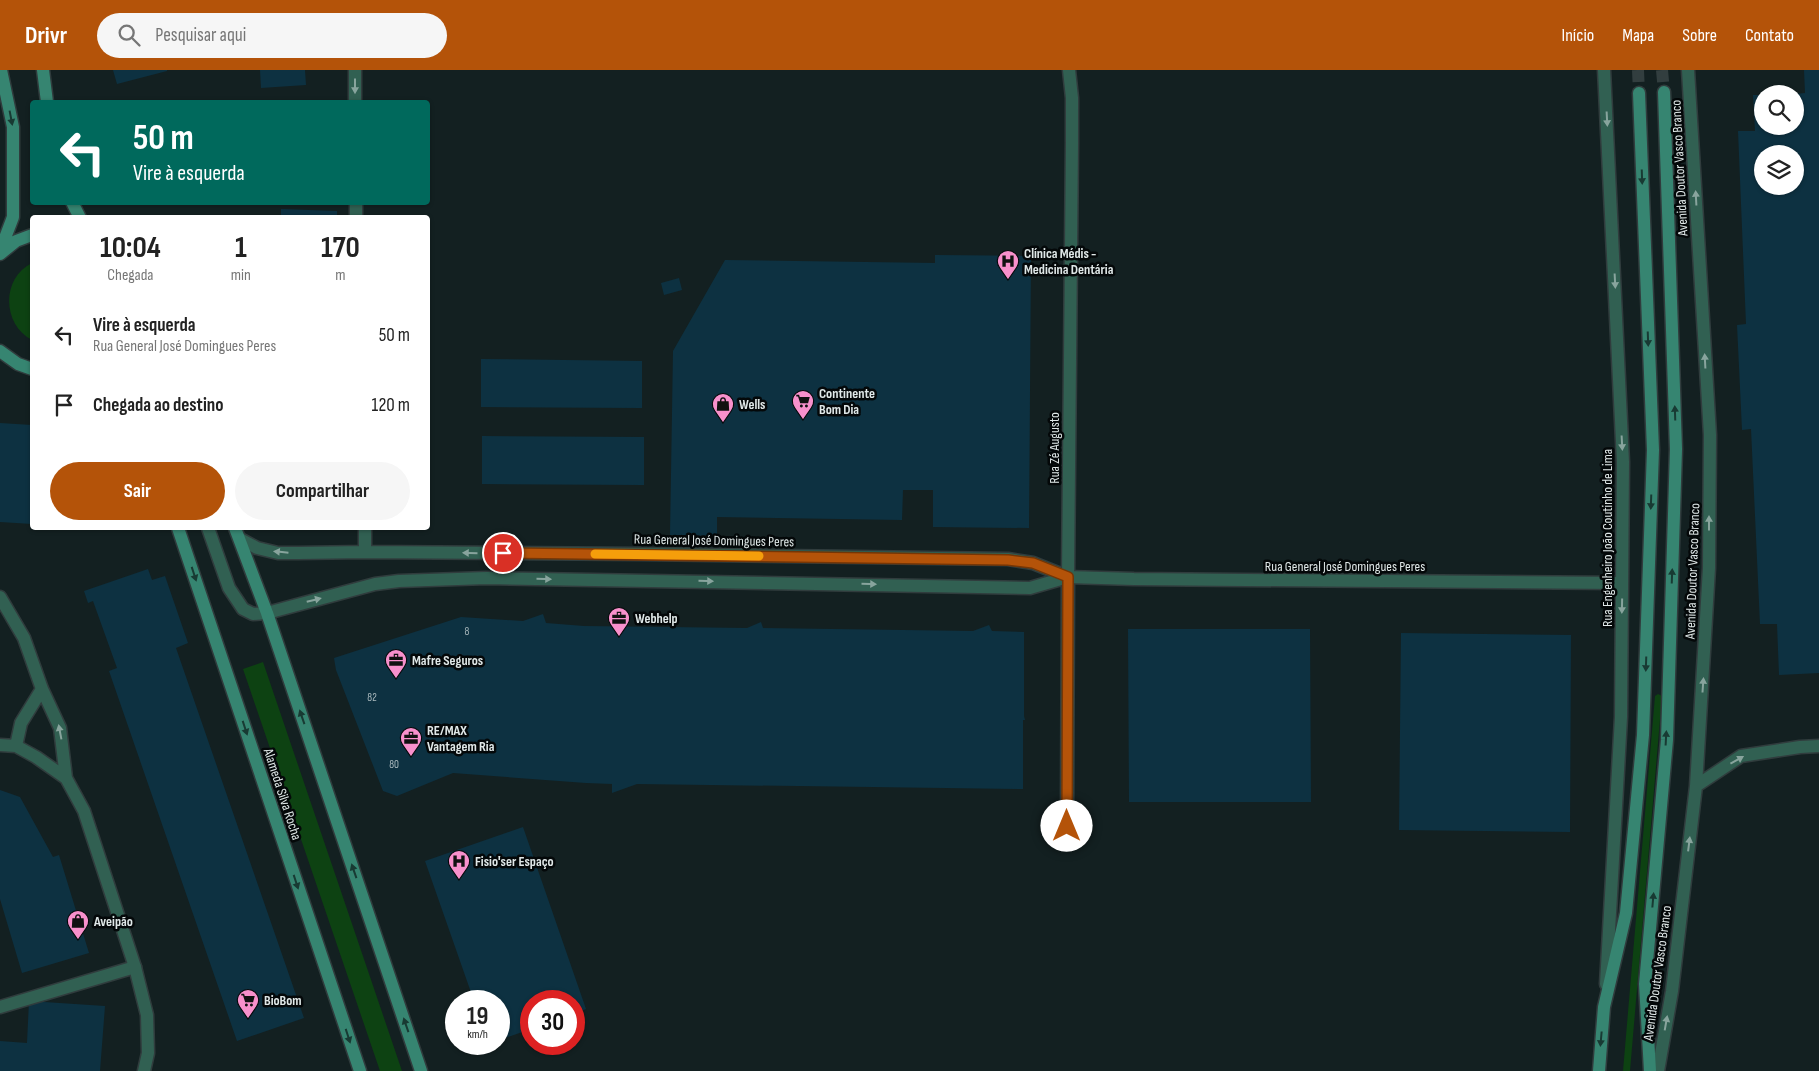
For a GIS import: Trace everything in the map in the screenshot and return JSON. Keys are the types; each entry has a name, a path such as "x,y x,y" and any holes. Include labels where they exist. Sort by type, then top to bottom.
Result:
{"main road":[{"path":"0,252 13,217 14,179 12,128 2,70"},
{"path":"43,70 47,100"},
{"name":"Avenida Doutor Vasco Branco","path":"1650,1071 1646,984 1666,740 1676,449 1664,92"},
{"path":"1599,1071 1604,1007 1626,913 1644,725 1653,450 1639,93"},
{"path":"0,252 16,241 30,236"},
{"path":"1,353 30,373"},
{"path":"18,364 30,368"},
{"name":"Alameda Silva Rocha","path":"179,530 360,1071"},
{"path":"237,533 267,614 421,1071"}],"street":[{"path":"355,70 355,100"},
{"name":"Rua Zé Augusto","path":"1067,826 1072,142 1069,70"},
{"name":"Rua Engenheiro João Coutinho de Lima","path":"1604,70 1623,462 1621,717 1604,1007"},
{"name":"Avenida Doutor Vasco Branco","path":"1658,1071 1672,991 1696,786 1709,568 1710,435 1688,70"},
{"path":"209,530 229,588 235,599 243,609 253,614 267,614"},
{"path":"365,530 365,552"},
{"name":"Rua General José Domingues Peres","path":"237,533 257,548 278,552 1008,560 1033,563 1068,577"},
{"name":"Rua General José Domingues Peres","path":"267,614 304,602 375,584 399,581 487,578 1030,588 1068,577 1622,583"},
{"path":"0,597 24,638 42,690 60,728 66,778 84,811 135,967 147,1015 148,1053 144,1071"},
{"path":"16,746 21,723 42,690"},
{"path":"0,745 16,746 36,757 66,778"},
{"path":"1696,786 1741,756 1819,746"},
{"path":"0,1007 135,967"}],"green space":[{"path":"30,264 30,339 22,333 15,324 9,302 10,290 22,270"},
{"path":"263,662 402,1071 380,1071 243,669"},
{"path":"1658,694 1662,696 1630,1071 1623,1071 1655,696"}],"building":[{"path":"113,70 167,70 167,71 117,84"},
{"path":"260,70 305,70 306,85 261,88"},
{"path":"1804,70 1819,70 1819,673 1779,675 1777,624 1760,624 1751,429 1742,430 1737,325 1746,324 1738,131 1754,131 1754,135 1804,135"},
{"path":"281,209 337,211 337,215 281,215"},
{"name":"Continente Bom Dia","path":"935,255 1031,256 1029,528 933,527 933,490 903,490 902,520 717,517 717,536 670,535 673,351 725,260 935,263"},
{"path":"679,278 682,290 664,295 661,283"},
{"path":"481,359 642,361 642,408 481,407"},
{"path":"0,423 30,425 30,524 0,522"},
{"path":"482,436 644,437 644,485 482,484"},
{"path":"148,569 152,580 165,576 188,643 176,648 304,1018 237,1041 109,671 117,668 93,601 88,603 84,591"},
{"path":"543,614 546,623 584,626 747,628 761,622 763,628 973,631 989,625 992,631 1024,632 1025,720 1023,720 1023,789 637,784 612,793 612,784 453,773 397,796 383,791 336,670 334,658 461,617 523,621"},
{"path":"1128,629 1310,629 1311,802 1129,802"},
{"path":"1401,633 1571,635 1570,832 1399,830"},
{"path":"0,790 20,797 53,857 59,855 89,953 22,973 0,899"},
{"path":"523,827 579,990 520,990 520,1033 510,1036 510,990 470,990 425,861"},
{"path":"29,1001 105,1006 100,1071 0,1071 0,1041 27,1043"}],"tunnel":[{"path":"1638,70 1639,93"},
{"path":"1662,70 1664,92"}],"slow traffic":[{"path":"595,554 759,556"}],"place":[{"name":"Clínica Médis - Medicina Dentária","path":"1008,280"},
{"name":"Continente Bom Dia","path":"803,420"},
{"name":"Wells","path":"723,423"},
{"name":"Webhelp","path":"619,637"},
{"name":"Mafre Seguros","path":"396,679"},
{"name":"RE/MAX Vantagem Ria","path":"411,757"},
{"name":"Fisio'ser Espaço","path":"459,880"},
{"name":"Aveipão","path":"78,940"},
{"name":"BioBom","path":"248,1019"}],"route":[{"path":"503,553 1008,560 1033,563 1068,577 1067,826"}]}
